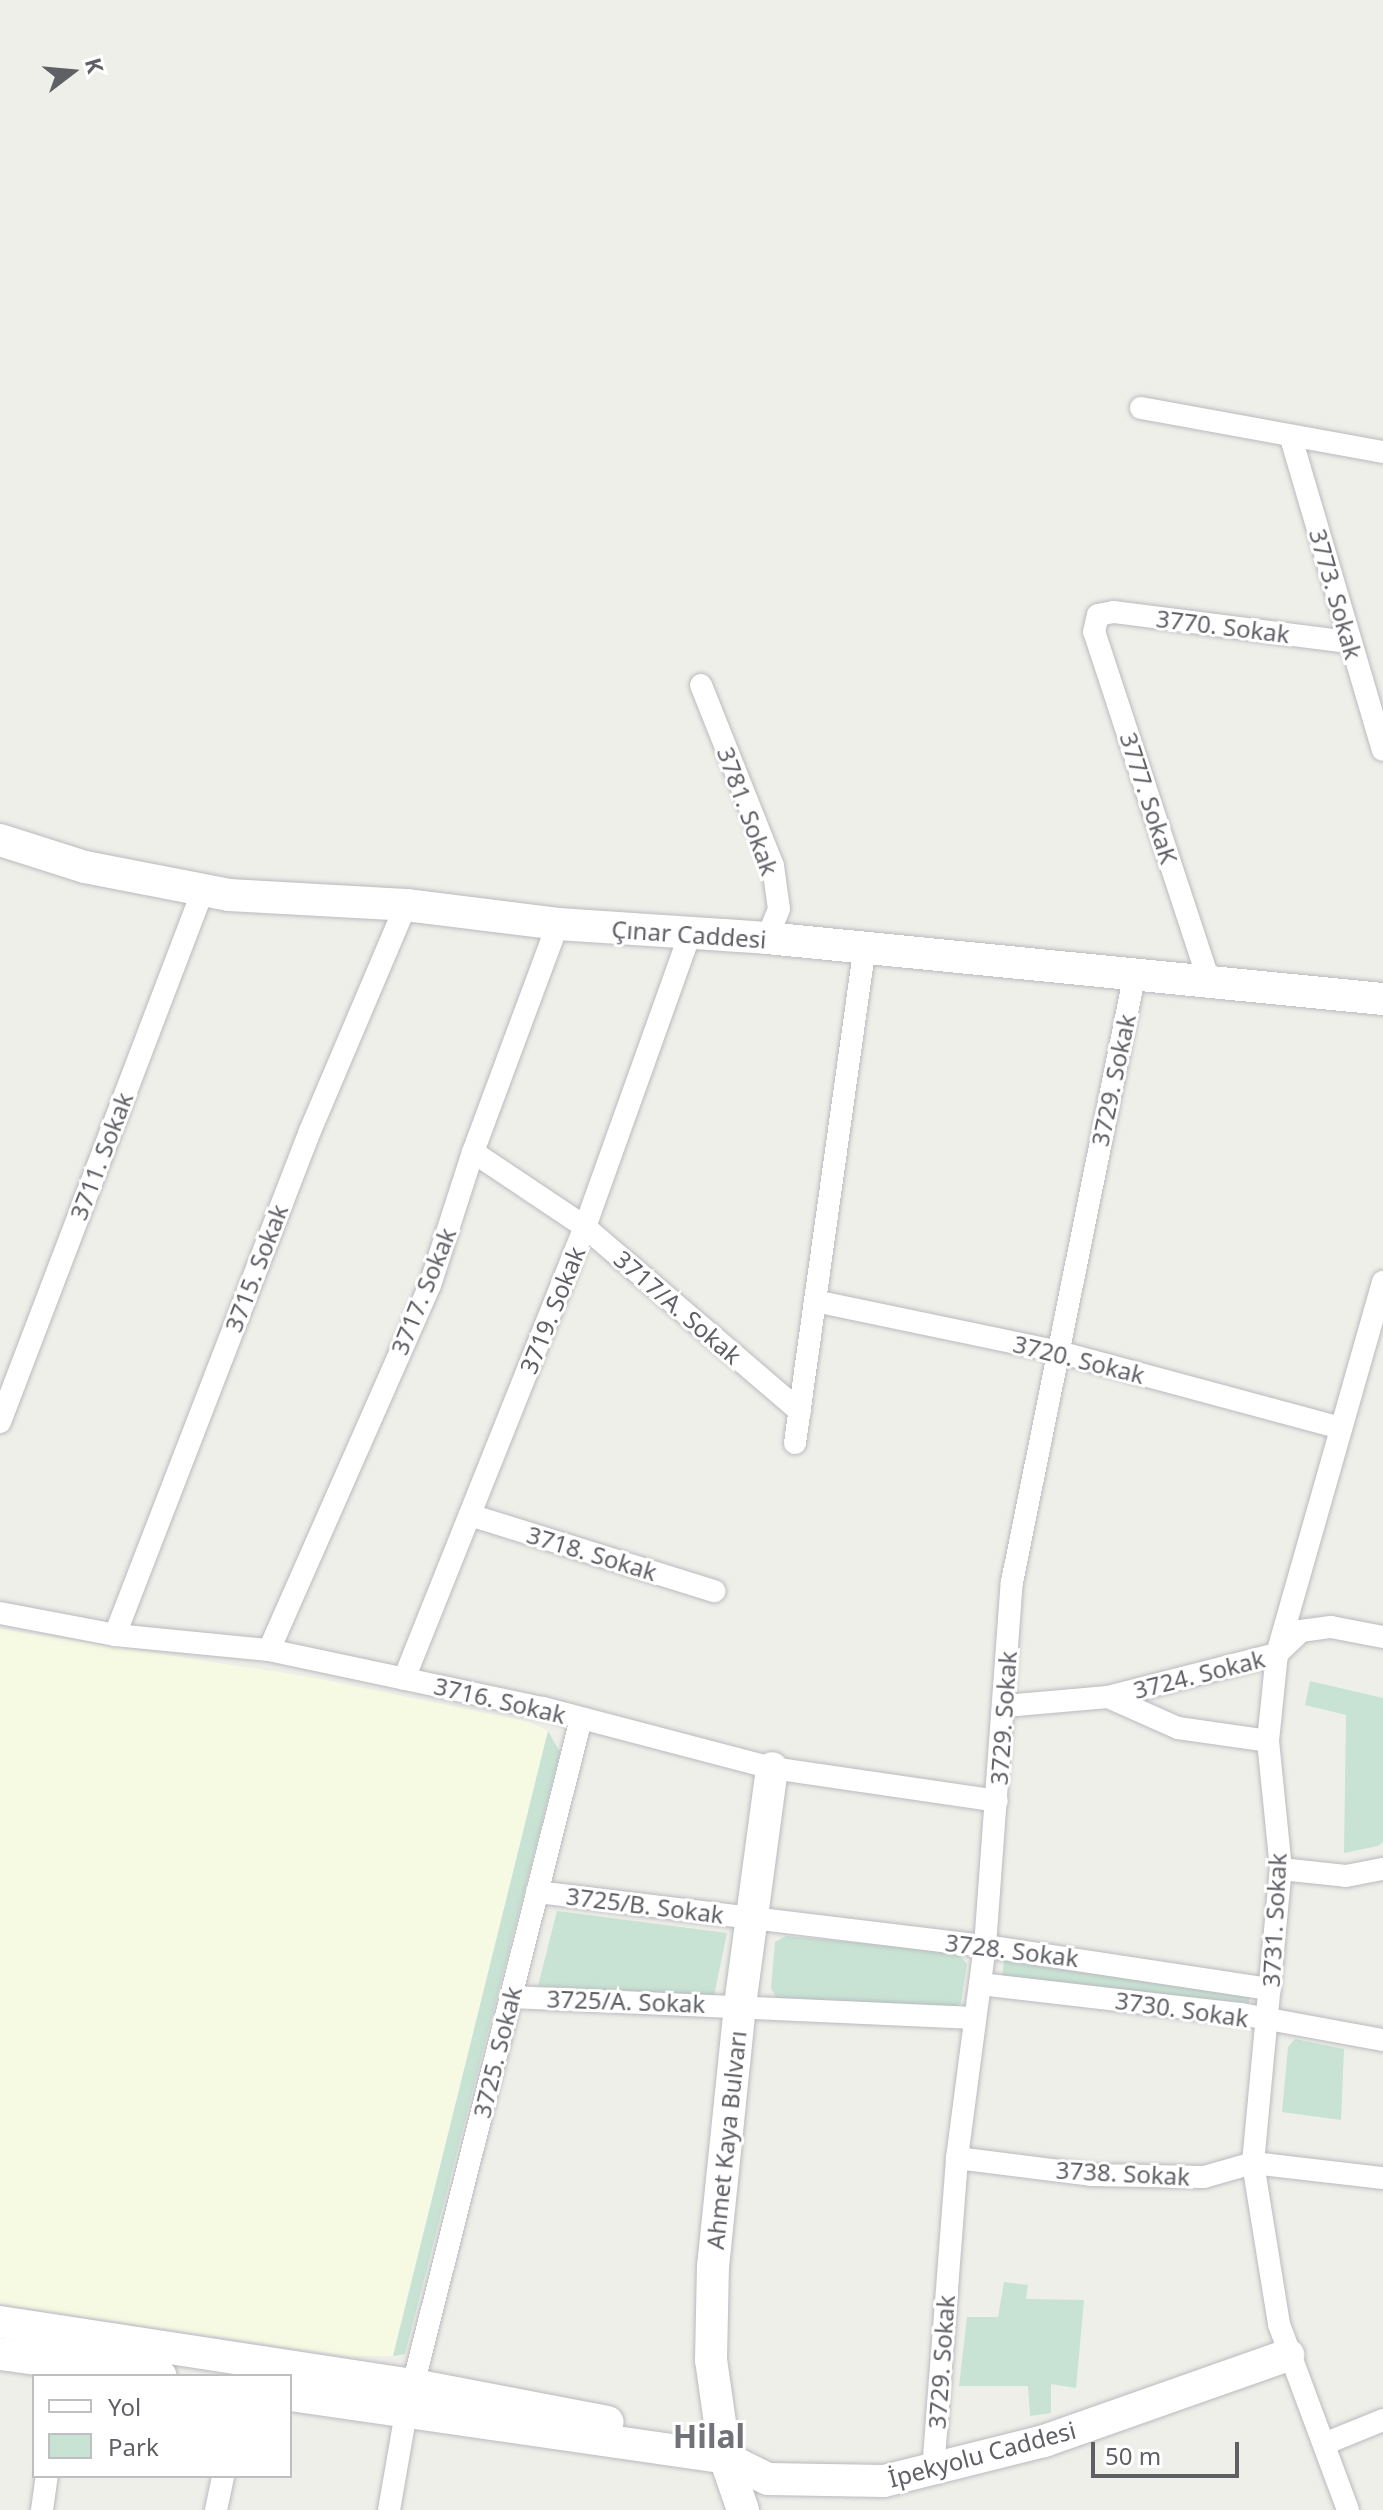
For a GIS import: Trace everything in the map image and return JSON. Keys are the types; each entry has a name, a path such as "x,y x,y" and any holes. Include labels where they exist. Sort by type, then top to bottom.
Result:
{"street":[{"path":"1141,408 1291,438 1383,452"},
{"name":"3773. Sokak","path":"1291,438 1383,750"},
{"name":"3770. Sokak","path":"1098,615 1114,612 1349,642"},
{"name":"3777. SokaK","path":"1098,615 1094,632 1209,981"},
{"name":"3781. Sokak","path":"701,685 773,866 779,909 767,938"},
{"name":"Çınar Caddesi","path":"0,840 85,867 203,890 406,905 689,936 767,938 1383,999"},
{"name":"3711. Sokak","path":"0,1422 203,890"},
{"name":"3715. Sokak","path":"115,1635 298,1161 406,905"},
{"name":"3717. Sokak","path":"269,1650 430,1285 473,1152 558,924"},
{"name":"3719. Sokak","path":"404,1679 585,1227 689,936"},
{"path":"795,1443 865,948"},
{"name":"3729. Sokak","path":"933,2471 957,2158 985,1946 1012,1582 1055,1351 1135,973"},
{"name":"3717/A. Sokak","path":"473,1152 585,1227 800,1411"},
{"name":"3731. Sokak","path":"1348,2510 1288,2355 1267,2274 1253,2163 1269,2023 1281,1869 1268,1741 1277,1654 1383,1282"},
{"name":"3720. Sokak","path":"815,1301 1055,1351 1341,1428"},
{"name":"3718. Sokak","path":"470,1515 714,1591"},
{"name":"3716. Sokak","path":"0,1613 115,1635 269,1650 581,1719 772,1768 997,1801"},
{"name":"3724. Sokak","path":"1005,1706 1108,1697 1277,1654 1301,1631 1331,1627 1383,1637"},
{"path":"1108,1697 1178,1728 1268,1741"},
{"name":"3725. Sokak","path":"389,2510 410,2399 581,1719"},
{"name":"Ahmet Kaya Bulvarı","path":"743,2510 725,2458 711,2360 713,2267 740,2005 772,1768"},
{"path":"1281,1869 1346,1876 1383,1869"},
{"name":"3725/B. Sokak","path":"537,1892 752,1918"},
{"name":"3728. Sokak","path":"752,1918 985,1946 1270,1989"},
{"name":"3730. Sokak","path":"980,1984 1241,2014 1269,2023 1383,2040"},
{"name":"3725/A. Sokak","path":"511,1997 740,2005"},
{"path":"740,2005 975,2018"},
{"name":"3738. Sokak","path":"957,2158 1091,2175 1204,2177 1253,2163 1383,2178"},
{"path":"0,2322 277,2374"},
{"path":"0,2354 64,2370 128,2374"},
{"name":"İpekyolu Caddesi","path":"292,2395 410,2399 725,2458 768,2479 884,2481 1044,2441 1288,2355"},
{"path":"292,2377 410,2399"},
{"path":"1324,2444 1383,2420"},
{"path":"42,2510 47,2478"},
{"path":"216,2510 223,2478"}],"shaded area":[{"path":"0,1629 310,1677 529,1722 548,1731 393,2356 349,2356 0,2304"}],"green space":[{"path":"1310,1681 1383,1698 1383,1842 1378,1846 1344,1853 1346,1715 1305,1705"},
{"path":"548,1731 560,1752 405,2354 393,2356"},
{"path":"557,1911 727,1933 714,1996 538,1986"},
{"path":"786,1936 956,1952 967,1964 961,2003 949,2010 777,1999 771,1988 775,1942"},
{"path":"1004,1961 1249,1996 1249,2003 1002,1979"},
{"path":"1295,2039 1344,2049 1341,2120 1282,2112 1288,2047"},
{"path":"1004,2282 1028,2285 1026,2299 1084,2300 1076,2388 1051,2384 1051,2413 1030,2416 1028,2386 959,2386 967,2317 998,2317"}],"district":[{"name":"Hilal","path":"709,2436"}]}
